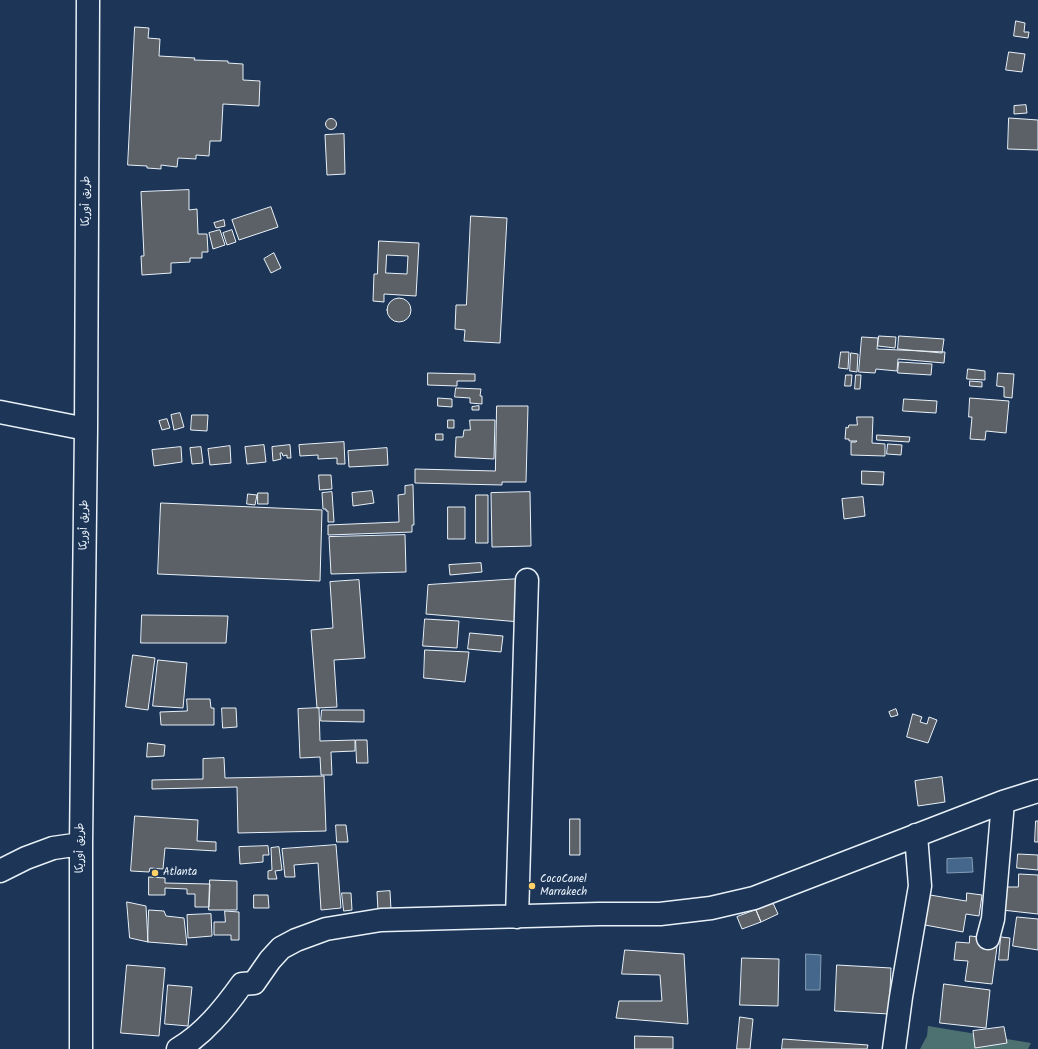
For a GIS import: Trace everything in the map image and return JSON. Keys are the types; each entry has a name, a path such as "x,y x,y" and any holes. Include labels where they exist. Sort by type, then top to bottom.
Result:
{"street":[{"name":"طريق أوريكا","path":"81,1049 81,844 86,429 88,0"},
{"path":"0,412 86,429"},
{"path":"517,917 527,580"},
{"path":"178,1049 201,1032 225,1007 242,984 254,983 270,960 281,948 296,940 326,928 381,920 599,914 660,914 711,908 754,898 1003,802 1038,791"},
{"path":"988,938 994,919 1003,802"},
{"path":"894,1049 901,997 920,886 916,835"},
{"path":"0,872 26,858 53,848 81,844"}],"green space":[{"path":"928,1026 1031,1043 1028,1049 920,1049 927,1036"}],"water":[{"path":"972,858 973,872 947,873 947,859"},
{"path":"806,954 821,955 820,990 806,990"}],"building":[{"path":"1016,21 1025,23 1024,32 1029,32 1028,38 1014,36"},
{"path":"135,27 149,28 148,38 160,39 159,56 195,58 194,60 228,61 228,63 243,64 243,80 260,81 259,106 223,104 221,141 210,141 209,156 196,155 196,159 178,158 177,167 161,165 161,169 147,168 147,166 128,165"},
{"path":"1009,52 1025,54 1022,72 1006,70"},
{"path":"1026,105 1027,113 1014,114 1014,106"},
{"path":"1009,118 1038,120 1038,150 1008,149"},
{"path":"329,119 333,119 335,120 335,128 329,129 326,126 326,122"},
{"path":"344,134 345,174 327,175 325,135"},
{"path":"189,190 189,210 197,209 198,234 207,234 208,252 202,252 202,258 190,258 190,262 171,263 171,273 142,275 141,256 144,256 141,192"},
{"path":"271,207 278,227 239,240 232,220"},
{"path":"471,216 507,218 500,343 464,341 465,330 455,329 456,305 466,305"},
{"path":"224,220 225,226 216,228 214,223"},
{"path":"220,230 225,245 213,249 209,233"},
{"path":"232,230 236,242 227,245 223,233"},
{"path":"379,241 419,243 416,296 384,294 384,302 373,301 374,274 377,274","holes":["387,255 408,256 407,274 386,273"]},
{"path":"274,253 281,268 271,273 264,259"},
{"path":"399,298 408,301 411,310 408,319 399,322 390,319 387,310 390,301"},
{"path":"879,336 896,337 895,348 878,346"},
{"path":"899,336 944,339 942,353 898,349"},
{"path":"862,337 878,338 877,349 945,352 944,363 898,359 897,371 876,369 875,373 859,372"},
{"path":"841,352 849,352 848,369 839,368"},
{"path":"851,353 858,354 857,372 850,371"},
{"path":"899,362 932,364 931,375 898,373"},
{"path":"968,369 985,371 985,380 967,379"},
{"path":"428,373 475,374 475,381 457,381 457,386 428,385"},
{"path":"998,373 1014,374 1012,398 1004,397 1004,387 997,386"},
{"path":"846,375 852,375 851,386 845,386"},
{"path":"856,375 861,375 860,389 855,389"},
{"path":"970,381 982,382 982,387 970,386"},
{"path":"456,388 481,389 480,396 482,396 482,404 470,403 470,398 455,397"},
{"path":"438,398 452,399 452,407 438,406"},
{"path":"970,398 1009,401 1006,433 986,431 985,440 970,439 972,417 969,417"},
{"path":"904,399 937,401 936,413 903,411"},
{"path":"479,406 479,410 472,410 472,407"},
{"path":"497,406 528,406 526,482 502,482 502,485 415,483 415,469 495,471"},
{"path":"180,413 184,427 174,430 171,415"},
{"path":"192,415 208,415 207,431 191,430"},
{"path":"857,417 873,417 872,443 885,444 885,456 851,455 851,442 857,441 849,441 849,439 845,439 846,427 848,428 849,425 857,425"},
{"path":"167,419 170,428 162,430 159,421"},
{"path":"448,420 454,420 454,428 448,428"},
{"path":"470,420 495,420 494,459 455,457 456,437 463,437 464,430 470,430"},
{"path":"436,434 443,434 443,440 436,440"},
{"path":"877,435 910,437 909,442 877,440"},
{"path":"344,442 345,464 337,464 337,458 318,459 318,455 300,456 299,445"},
{"path":"888,444 902,445 901,455 887,454"},
{"path":"264,445 266,462 247,464 245,447"},
{"path":"290,445 291,458 287,458 287,455 283,456 282,453 280,453 281,459 273,461 272,447"},
{"path":"230,446 231,463 210,465 208,449"},
{"path":"181,447 182,462 154,466 152,450"},
{"path":"201,447 203,463 192,464 190,448"},
{"path":"387,448 388,465 349,467 348,451"},
{"path":"862,471 884,472 883,485 862,484"},
{"path":"319,475 331,475 332,489 320,490"},
{"path":"413,485 414,525 412,525 412,532 328,535 328,525 399,522 398,495 405,494 405,486"},
{"path":"372,491 374,503 353,506 352,493"},
{"path":"332,492 334,522 328,522 328,511 323,509 322,493"},
{"path":"530,492 531,546 492,547 491,493"},
{"path":"258,493 268,493 268,504 258,504"},
{"path":"248,494 257,495 255,505 247,504"},
{"path":"476,495 488,495 488,543 476,543"},
{"path":"863,497 865,516 844,519 842,499"},
{"path":"161,503 322,510 320,581 158,574"},
{"path":"448,507 465,507 465,539 448,539"},
{"path":"405,535 406,572 331,574 329,537"},
{"path":"481,563 482,572 450,575 449,565"},
{"path":"519,579 520,622 426,614 428,585"},
{"path":"359,580 365,658 334,660 337,707 317,708 311,630 333,628 330,582"},
{"path":"142,615 228,616 226,643 141,643"},
{"path":"425,619 459,621 457,648 423,646"},
{"path":"470,633 503,636 501,652 468,649"},
{"path":"425,650 469,652 465,682 424,678"},
{"path":"133,655 155,658 148,710 126,707"},
{"path":"158,660 187,663 183,708 153,706"},
{"path":"187,699 210,699 211,708 214,708 214,725 161,725 160,712 187,711"},
{"path":"222,708 236,708 237,727 223,728"},
{"path":"319,708 320,741 355,740 355,751 331,752 332,775 321,775 320,757 300,758 298,709"},
{"path":"896,709 898,715 891,717 889,712"},
{"path":"322,710 364,710 364,722 321,721"},
{"path":"913,714 922,717 920,722 927,724 929,717 937,720 928,743 907,737"},
{"path":"356,740 367,740 368,763 357,763"},
{"path":"148,743 165,745 164,756 147,757"},
{"path":"224,758 225,778 324,776 326,831 238,833 237,787 152,789 152,780 203,779 203,759"},
{"path":"942,777 945,802 918,806 915,781"},
{"path":"135,816 198,820 197,841 216,842 216,851 165,848 163,869 150,868 149,872 131,871"},
{"path":"570,819 580,819 580,855 570,855"},
{"path":"1036,821 1038,821 1038,842 1035,842"},
{"path":"336,825 346,825 348,842 337,842"},
{"path":"336,845 341,908 321,910 318,863 294,865 295,877 285,877 282,849"},
{"path":"268,846 269,855 263,855 263,862 240,864 239,847"},
{"path":"279,847 282,870 275,871 277,879 268,879 268,871 272,870 271,848"},
{"path":"1018,854 1038,855 1038,870 1017,868"},
{"path":"1019,874 1038,875 1038,914 1002,910 1006,887 1018,887"},
{"path":"149,877 165,878 165,883 210,884 209,907 195,907 195,894 187,894 187,889 165,888 165,895 149,895"},
{"path":"210,880 237,881 237,910 209,910"},
{"path":"390,891 391,910 378,911 377,892"},
{"path":"342,893 351,893 352,910 344,911"},
{"path":"967,893 982,895 979,916 966,914 963,932 925,925 930,895 966,901"},
{"path":"254,895 268,895 269,908 254,908"},
{"path":"127,902 146,906 148,942 130,938"},
{"path":"773,903 778,914 761,922 756,910"},
{"path":"149,910 164,911 166,916 184,918 187,945 148,942"},
{"path":"756,910 761,922 742,929 737,917"},
{"path":"225,911 239,912 239,940 231,940 231,935 214,935 214,922 225,922"},
{"path":"211,914 212,936 188,938 187,915"},
{"path":"1017,917 1038,919 1038,950 1013,946"},
{"path":"970,936 998,939 992,984 965,981 968,961 954,960 956,942 969,943"},
{"path":"1001,937 1010,938 1008,960 999,960"},
{"path":"625,950 684,954 688,1024 616,1018 619,1001 662,1001 660,975 622,974"},
{"path":"742,958 779,959 778,1006 740,1005"},
{"path":"127,965 165,968 159,1036 121,1033"},
{"path":"837,965 891,968 889,1014 835,1011"},
{"path":"944,984 990,990 986,1028 940,1023"},
{"path":"168,985 192,987 188,1026 165,1024"},
{"path":"740,1017 753,1019 750,1049 737,1049"},
{"path":"1004,1027 1007,1043 975,1048 973,1031"},
{"path":"635,1036 673,1037 673,1049 635,1049"},
{"path":"783,1039 868,1045 867,1049 782,1049"}],"place":[{"name":"Atlanta","path":"155,873"},
{"name":"CocoCanel Marrakech","path":"532,886"}]}
